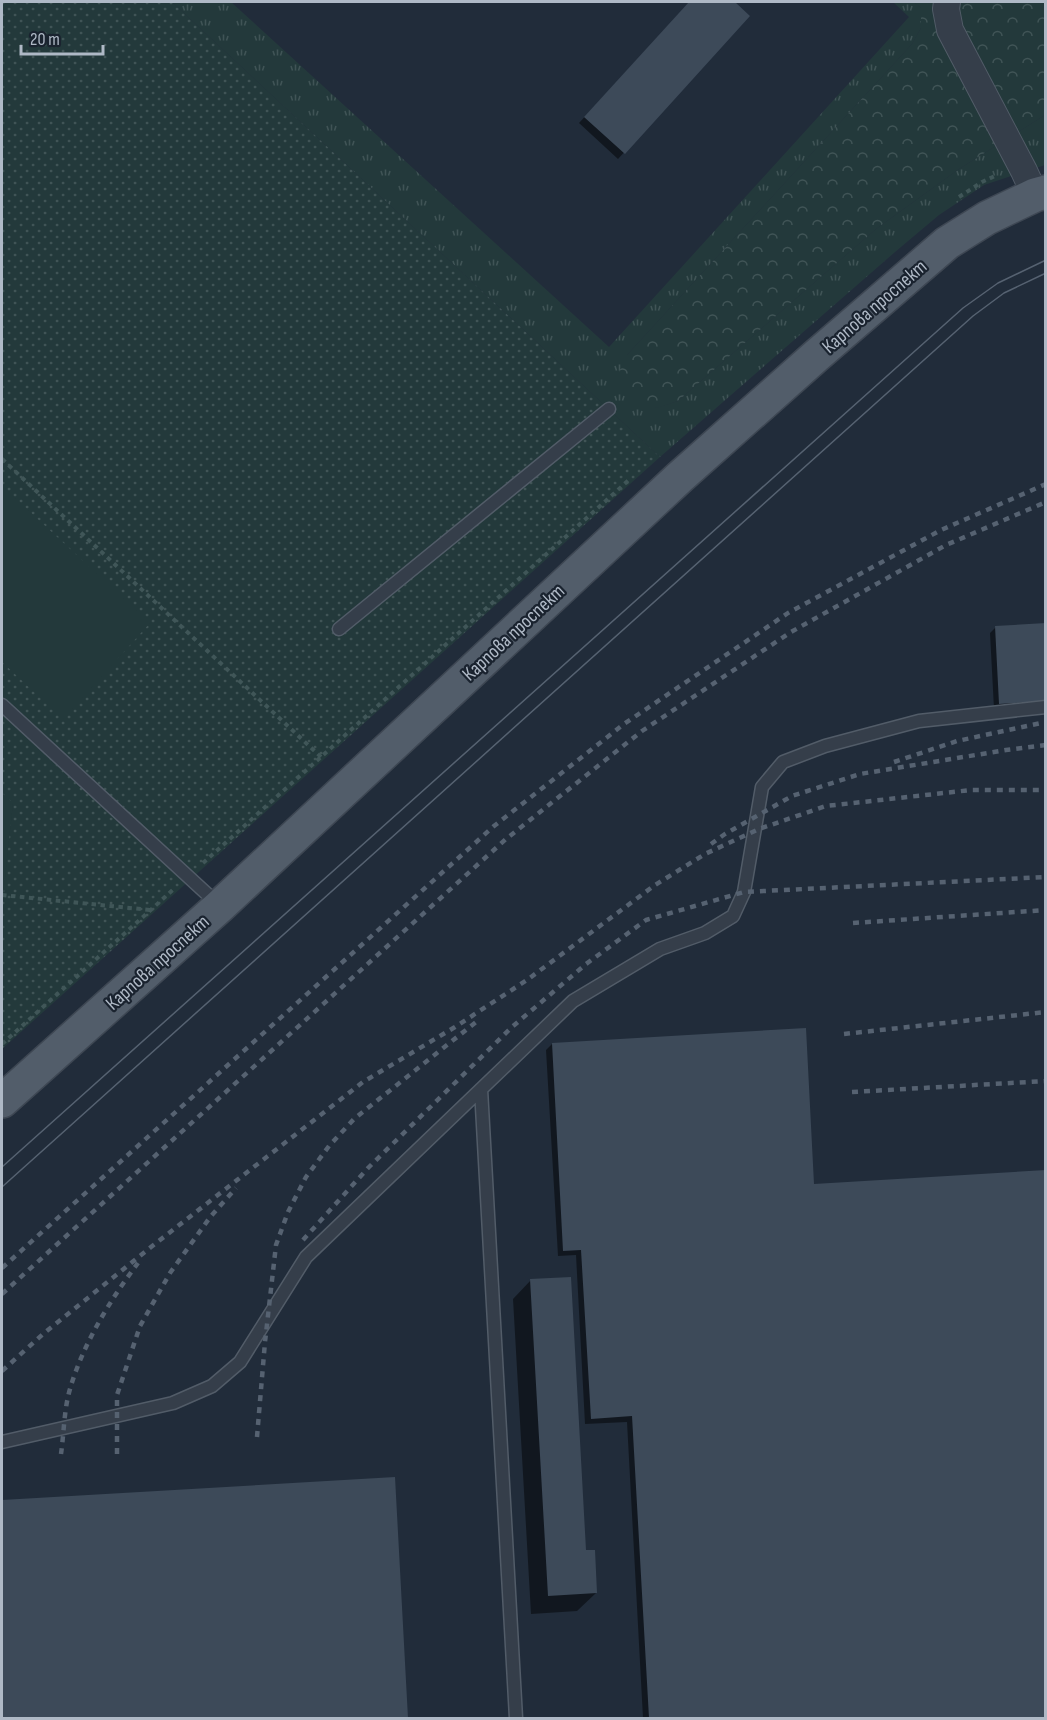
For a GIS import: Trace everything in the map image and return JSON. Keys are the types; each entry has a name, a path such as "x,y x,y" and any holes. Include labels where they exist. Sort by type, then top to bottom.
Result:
{"main road":[{"name":"Карпова проспект","path":"2,1101 220,906 680,477 825,349 947,243 987,218 1040,193"}],"street":[{"path":"947,2 950,30 1024,171 1040,193"}],"lane":[{"path":"339,629 609,409"},
{"path":"2,705 220,906"},
{"path":"2,1442 173,1403 212,1386 240,1362 306,1257 573,1001 660,949 705,933 733,916 744,892 762,788 783,762 825,746 919,721 1046,707"},
{"path":"481,1089 516,1719"}],"path":[{"path":"955,200 982,182"},
{"path":"2,459 321,757"},
{"path":"2,1044 631,478"},
{"path":"2,894 150,910"}],"green space":[{"path":"2,2 172,2 660,457 2,1049"},
{"path":"172,2 231,2 609,347 909,17 893,2 914,2 921,8 921,28 912,44 627,355 656,408 678,401 876,229 959,169 1045,115 1045,165 984,185 939,215 660,457"},
{"path":"914,2 1045,2 1045,115 959,169 876,229 678,401 657,408 636,403 622,391 619,372 627,355 912,44 921,28 921,8"},
{"path":"2,486 150,623 63,719 2,662"},
{"path":"2,793 13,803 2,905"}],"building":[{"path":"689,2 735,2 750,16 625,154 584,117"},
{"path":"1046,623 1046,701 999,704 995,626"},
{"path":"806,1028 814,1184 1046,1170 1046,1718 649,1718 632,1416 591,1419 581,1250 563,1251 552,1043"},
{"path":"571,1277 586,1550 595,1550 597,1593 548,1596 530,1279"},
{"path":"395,1477 408,1718 2,1718 2,1500"}],"tram line":[{"path":"2,1167 963,308 998,283 1046,260"},
{"path":"2,1187 973,316 1004,293 1046,273"}],"railway":[{"path":"2,1268 494,826 624,724 788,613 941,530 1046,484"},
{"path":"2,1294 506,839 642,731 791,632 946,545 1046,502"},
{"path":"894,762 957,741 1046,722"},
{"path":"711,844 792,796 860,774 1046,745"},
{"path":"2,1371 43,1334 151,1247 363,1082 455,1027 527,980 655,885 705,854 759,829 826,806 971,790 1046,790"},
{"path":"303,1240 368,1168 512,1027 586,964 646,920 744,892 1046,877"},
{"path":"853,923 1046,910"},
{"path":"844,1034 1046,1012"},
{"path":"257,1437 276,1245 288,1212 306,1177 329,1146 354,1119 476,1022"},
{"path":"852,1092 1046,1081"},
{"path":"117,1454 117,1395 140,1326 170,1273 211,1216 236,1188"},
{"path":"61,1454 68,1397 82,1356 117,1292 138,1263"}]}
